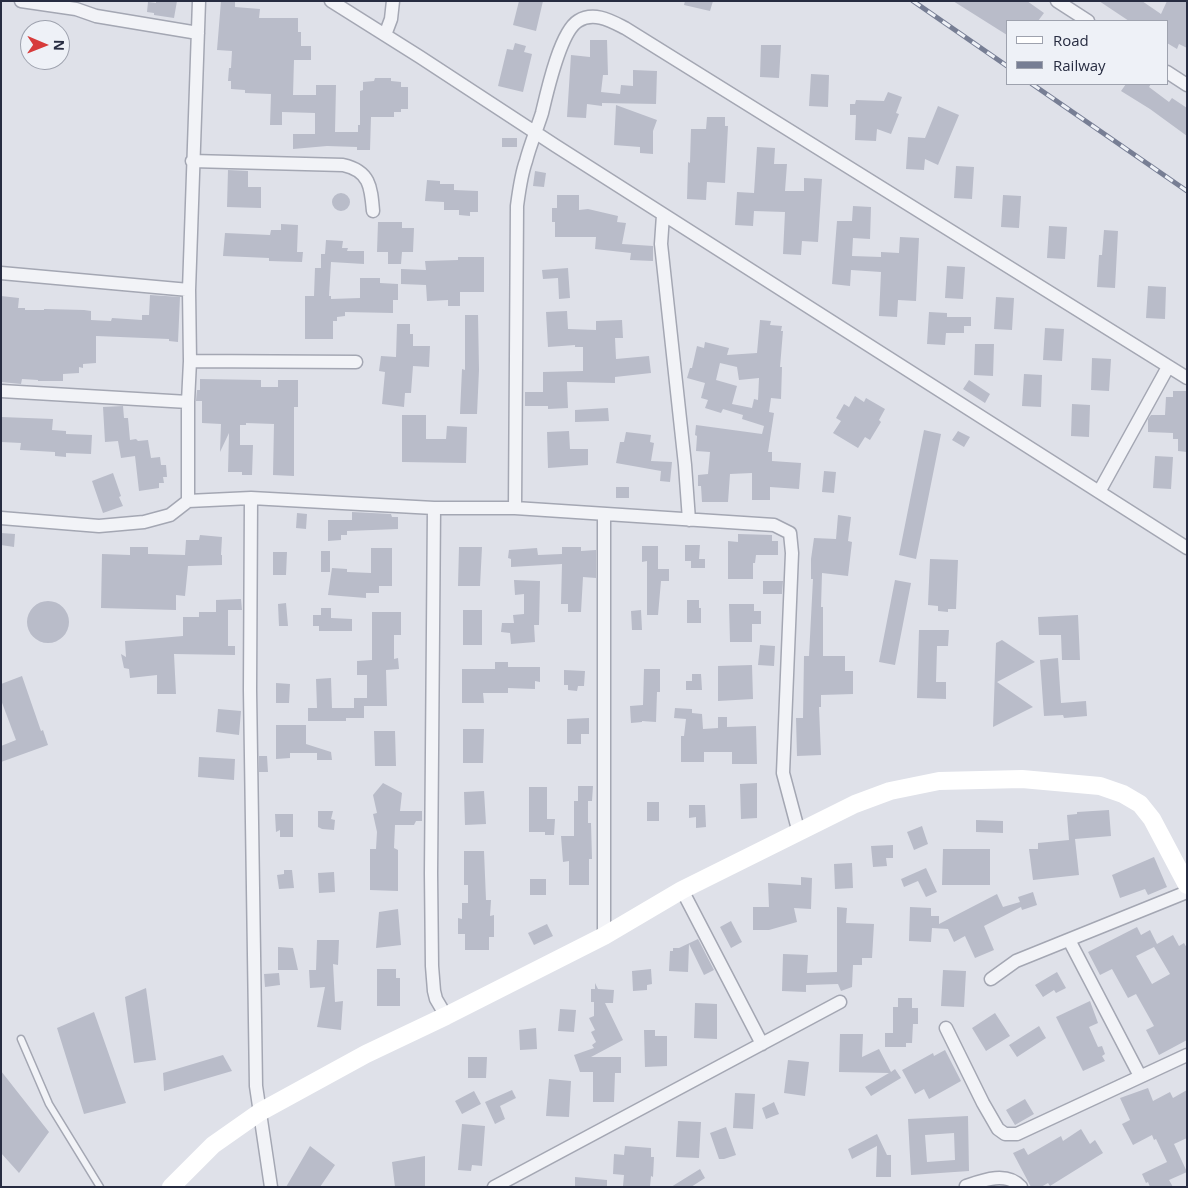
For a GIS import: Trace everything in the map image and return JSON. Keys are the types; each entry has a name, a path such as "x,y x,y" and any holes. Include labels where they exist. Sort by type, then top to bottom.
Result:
{"street":[{"path":"21,1 198,33"},
{"path":"188,501 192,161 200,1"},
{"path":"330,1 1187,548"},
{"path":"385,35 391,19 393,1"},
{"path":"1057,1 1077,7 1087,20"},
{"path":"515,508 518,206 525,162 557,59 571,28 577,21 593,16 602,17 625,28 1187,378"},
{"path":"1168,73 1187,85"},
{"path":"192,161 353,167 361,171 368,182 372,193 373,211"},
{"path":"664,215 661,244 685,465 689,520"},
{"path":"1,273 189,290"},
{"path":"190,361 356,362"},
{"path":"1099,492 1168,367"},
{"path":"1,391 188,402"},
{"path":"1,518 99,526 144,522 170,515 188,501 251,498 434,508 515,508 774,525 790,533 792,553 784,773 799,833"},
{"path":"251,498 251,862 256,1086 271,1187"},
{"path":"434,508 431,783 432,981 436,999 446,1016"},
{"path":"604,514 604,936"},
{"path":"171,1187 213,1145 260,1112 366,1054 604,936 682,890 855,804 890,791 939,781 1022,779 1100,786 1123,794 1140,804 1152,819 1187,885"},
{"path":"682,890 762,1044"},
{"path":"991,979 1016,961 1187,892"},
{"path":"1069,940 1140,1076"},
{"path":"494,1187 840,1002"},
{"path":"946,1028 983,1103 998,1129 1005,1134 1017,1134 1140,1076 1185,1060"},
{"path":"966,1186 996,1178 1017,1182 1021,1187"}],"lane":[{"path":"21,1040 49,1104 100,1187"}],"building":[{"path":"156,1 177,1 174,18 147,12 148,2 156,3"},
{"path":"221,1 235,1 235,7 260,9 259,18 298,18 301,46 311,46 311,60 294,60 293,95 316,95 316,85 336,85 335,132 358,132 358,125 360,125 360,91 363,90 363,82 374,81 375,78 391,78 391,81 401,82 401,87 408,87 408,109 394,112 394,117 371,117 370,150 357,150 357,147 327,146 293,149 293,134 315,134 315,113 282,112 282,125 270,125 271,94 245,93 245,90 231,89 231,81 228,81 232,51 217,50"},
{"path":"519,1 543,1 536,31 513,25"},
{"path":"685,1 713,1 710,11 684,5"},
{"path":"953,1 1027,1 1044,13 1039,20 1006,20 1006,34"},
{"path":"1099,1 1142,1 1161,14 1167,1 1187,1 1187,48 1179,44 1177,49 1168,44 1168,20 1128,20"},
{"path":"590,40 607,40 608,75 603,75 601,92 620,94 621,85 633,86 633,70 657,71 656,104 602,103 602,106 587,104 586,118 567,117 571,55 590,57"},
{"path":"515,43 526,46 524,52 532,54 523,92 498,86 507,49 513,50"},
{"path":"761,45 781,45 779,78 760,77"},
{"path":"811,74 829,75 828,107 809,106"},
{"path":"1125,85 1150,85 1149,87 1169,102 1172,98 1187,108 1187,136 1150,109 1121,91"},
{"path":"888,92 902,97 896,113 899,114 891,134 877,129 876,141 855,140 856,115 850,115 850,104 855,104 856,100 884,101"},
{"path":"616,105 657,120 653,131 653,154 640,153 640,147 614,145"},
{"path":"938,106 959,115 938,165 925,159 924,170 906,169 908,137 925,138"},
{"path":"707,117 725,117 725,126 728,126 725,183 707,182 706,200 687,199 691,129 706,129"},
{"path":"502,138 517,138 517,147 502,147"},
{"path":"757,147 775,148 774,164 787,164 785,191 804,191 804,178 822,179 818,242 802,241 801,255 783,254 785,212 754,211 753,226 735,225 737,192 754,193"},
{"path":"956,166 974,167 972,199 954,198"},
{"path":"228,170 248,171 248,187 261,187 261,208 227,207"},
{"path":"535,171 546,173 544,187 533,186"},
{"path":"427,180 440,181 440,184 454,184 454,190 478,191 478,212 470,212 470,216 459,215 459,210 444,210 444,202 425,201"},
{"path":"341,193 347,196 350,202 347,208 341,211 335,208 332,202 335,196"},
{"path":"557,195 579,195 579,210 588,209 618,216 617,222 626,223 622,244 653,246 653,261 630,260 631,253 595,249 596,237 555,237 555,222 552,222 552,208 557,208"},
{"path":"1003,195 1021,196 1019,228 1001,227"},
{"path":"853,206 871,207 870,239 853,238 852,256 881,257 881,252 899,253 900,237 919,238 916,301 898,300 897,317 879,316 881,272 851,270 850,286 832,284 837,221 852,221"},
{"path":"378,222 402,222 402,228 414,228 413,252 402,252 401,264 388,264 388,252 377,252"},
{"path":"281,224 298,225 297,252 303,252 302,262 269,261 269,258 223,256 225,233 270,235 271,230 281,230"},
{"path":"1049,226 1067,227 1065,259 1047,258"},
{"path":"1104,230 1118,231 1115,288 1097,287 1099,255 1102,255"},
{"path":"326,240 343,241 342,248 348,248 347,251 364,251 364,264 331,262 329,296 331,296 331,299 360,298 360,278 380,278 380,283 398,284 398,300 393,300 393,313 345,312 345,316 337,317 337,321 333,321 333,339 305,339 305,296 314,296 315,268 321,268 321,254 325,254"},
{"path":"458,257 484,257 484,292 460,292 460,306 448,306 448,300 427,301 426,285 401,284 401,269 426,270 425,261 458,260"},
{"path":"947,266 965,267 963,299 945,298"},
{"path":"568,268 570,298 559,299 558,278 543,279 542,270"},
{"path":"1148,286 1166,287 1165,319 1146,318"},
{"path":"150,295 180,297 178,342 169,341 169,339 96,336 96,363 83,364 83,368 79,367 79,373 63,374 63,381 22,379 21,384 1,382 1,296 19,298 18,308 25,308 25,310 84,310 91,311 91,320 111,321 112,318 142,320 142,315 149,315"},
{"path":"996,297 1014,298 1012,330 994,329"},
{"path":"567,311 568,329 596,330 596,321 622,320 623,338 615,338 616,359 649,356 651,373 615,377 615,383 567,382 568,408 548,409 548,406 525,406 525,392 543,392 543,372 583,371 583,347 575,347 575,345 548,347 546,312"},
{"path":"929,312 947,313 947,317 971,317 971,326 964,326 964,333 946,333 945,345 927,344"},
{"path":"465,315 478,315 479,370 477,414 460,414 462,369 465,370"},
{"path":"760,320 771,321 770,325 782,326 781,399 771,398 769,412 774,413 768,452 772,452 772,461 801,463 799,489 770,487 770,500 752,500 752,473 730,474 728,502 702,502 701,486 698,486 698,475 708,474 710,452 696,451 696,425 762,434 764,426 742,419 743,415 723,409 721,413 705,408 708,400 701,398 705,383 687,378 690,368 692,368 697,346 704,348 705,342 729,348 727,355 757,353","holes":["720,363 737,367 739,380 759,378 758,400 754,399 752,408 732,404 737,386 716,380"]},
{"path":"397,324 410,324 410,334 413,334 413,346 430,346 429,367 413,366 411,393 405,393 404,407 382,404 385,372 379,371 381,356 396,357"},
{"path":"1045,328 1064,329 1062,361 1043,360"},
{"path":"975,344 994,344 993,376 974,375"},
{"path":"1092,358 1111,359 1109,391 1091,390"},
{"path":"1024,374 1042,375 1041,407 1022,406"},
{"path":"200,379 261,380 261,387 278,387 278,380 298,380 298,407 294,407 294,476 273,475 274,424 246,423 246,425 240,425 240,445 253,445 252,475 242,475 242,472 228,472 229,433 220,452 221,424 202,423 202,401 196,401 197,390 200,390"},
{"path":"969,380 990,394 985,403 963,389"},
{"path":"1173,391 1187,391 1187,452 1178,451 1178,439 1173,439 1173,433 1148,432 1148,419 1151,415 1165,415 1166,397 1173,397"},
{"path":"855,396 864,402 866,398 885,409 879,420 881,422 870,440 865,437 858,448 833,433 841,421 836,418 844,404 849,407"},
{"path":"1072,404 1090,405 1089,437 1071,436"},
{"path":"123,406 124,418 128,418 130,440 148,440 151,458 160,457 161,465 166,465 167,477 163,477 164,483 159,483 159,488 139,491 135,456 121,458 118,441 105,442 103,407"},
{"path":"608,408 609,421 575,422 575,410"},
{"path":"402,415 426,415 426,439 446,439 447,426 467,427 466,463 402,462"},
{"path":"1,417 53,419 52,430 66,431 66,434 92,435 91,454 66,453 66,457 55,456 55,452 20,450 21,443 1,442"},
{"path":"924,430 941,434 916,559 899,555"},
{"path":"569,431 570,449 588,449 588,465 548,468 547,432"},
{"path":"958,431 970,437 964,447 952,440"},
{"path":"626,432 651,435 650,442 654,443 651,461 672,462 670,482 660,481 661,471 616,463 620,442 624,442"},
{"path":"1155,456 1173,457 1171,489 1153,488"},
{"path":"824,471 836,472 834,493 822,492"},
{"path":"113,473 123,506 103,513 92,481"},
{"path":"616,487 629,487 629,498 616,498"},
{"path":"352,512 391,514 392,517 398,517 398,529 347,531 347,535 341,535 341,540 328,541 328,520 352,520"},
{"path":"297,513 307,514 306,529 296,528"},
{"path":"838,515 851,517 848,541 852,542 848,576 822,573 823,656 845,656 845,671 853,671 853,694 821,695 821,707 819,707 821,755 797,756 796,718 803,718 804,656 809,656 813,579 811,579 811,559 814,538 836,539"},
{"path":"1,533 15,534 14,547 1,545"},
{"path":"738,534 772,535 772,541 778,541 778,555 756,555 755,563 753,563 753,579 728,579 728,541 738,542"},
{"path":"200,535 222,537 222,565 188,566 185,596 176,595 176,610 101,608 102,554 130,555 130,547 148,547 148,554 185,555 186,540 199,540"},
{"path":"685,545 700,545 699,559 705,559 705,568 691,568 691,561 685,561"},
{"path":"642,546 658,546 658,569 669,569 669,581 661,581 658,615 647,615 647,561 642,562"},
{"path":"459,547 482,547 480,586 458,586"},
{"path":"562,547 581,547 581,551 596,550 596,578 583,577 581,612 568,612 568,604 561,604 562,564 511,567 511,559 508,558 509,550 537,548 538,555 562,554"},
{"path":"371,548 392,548 392,586 379,586 379,593 366,593 366,598 328,595 332,568 347,569 347,572 371,573"},
{"path":"321,551 330,551 330,572 321,572"},
{"path":"273,552 287,552 286,575 273,575"},
{"path":"930,559 958,560 956,609 948,609 948,612 938,611 938,606 928,605"},
{"path":"514,580 540,581 539,625 534,625 535,642 511,644 510,633 501,632 502,623 514,623 513,615 524,614 524,594 515,595"},
{"path":"895,580 911,583 895,665 879,662"},
{"path":"763,581 783,581 782,594 763,594"},
{"path":"241,599 242,610 228,610 228,646 235,646 235,655 174,654 176,694 157,694 157,675 130,678 129,669 124,668 121,654 126,657 125,641 183,636 183,617 199,617 199,612 216,612 216,600"},
{"path":"687,600 699,600 701,623 687,623"},
{"path":"48,601 63,607 69,622 63,637 48,643 33,637 27,622 33,607"},
{"path":"286,603 288,626 279,626 278,604"},
{"path":"729,604 754,604 754,611 761,611 761,624 752,624 752,642 730,642"},
{"path":"321,608 331,608 331,618 352,619 352,631 319,631 319,626 313,626 313,615 321,615"},
{"path":"463,610 482,610 482,645 463,645"},
{"path":"641,610 642,630 632,630 631,611"},
{"path":"372,612 401,612 401,635 394,635 394,659 398,658 399,669 386,670 387,706 364,706 364,718 346,718 346,721 308,721 308,708 317,708 316,679 331,678 332,708 354,708 354,698 367,698 367,675 357,675 357,661 372,660"},
{"path":"1078,615 1080,660 1062,660 1061,635 1039,635 1038,617"},
{"path":"919,630 949,630 948,646 937,646 936,682 946,682 946,699 917,698"},
{"path":"1002,640 1035,662 997,682 1033,707 993,727 996,643"},
{"path":"760,645 775,646 774,666 758,665"},
{"path":"1058,658 1061,703 1086,701 1087,716 1064,718 1063,715 1044,716 1040,660"},
{"path":"495,662 508,662 508,667 540,667 540,682 535,681 535,689 508,688 508,693 483,693 484,703 462,703 462,669 495,669"},
{"path":"752,665 753,699 718,701 718,666"},
{"path":"644,669 660,669 660,692 657,692 656,722 642,721 631,723 630,706 643,705"},
{"path":"564,670 585,671 584,686 578,686 577,691 568,690 568,685 564,685"},
{"path":"692,674 701,674 702,690 686,690 686,681 692,681"},
{"path":"22,676 41,731 43,730 48,745 1,762 1,746 16,740 1,700 1,684"},
{"path":"276,683 290,684 289,703 276,703"},
{"path":"675,708 692,709 692,713 702,714 703,729 718,728 718,717 727,717 727,727 756,726 757,764 732,764 732,752 704,752 704,762 681,762 681,736 684,736 686,719 674,718"},
{"path":"218,709 241,711 239,735 216,732"},
{"path":"589,718 589,734 581,734 581,744 567,744 567,719"},
{"path":"276,725 306,725 306,744 331,752 332,760 317,760 317,753 290,753 290,758 276,759"},
{"path":"463,729 484,729 483,763 463,763"},
{"path":"374,731 395,731 396,766 375,766"},
{"path":"259,756 267,756 268,772 259,772"},
{"path":"199,757 235,759 234,780 198,777"},
{"path":"383,783 402,793 400,811 422,811 422,821 416,821 414,825 395,825 394,848 398,850 398,891 370,890 370,849 376,849 377,832 373,814 377,813 373,795"},
{"path":"757,783 757,818 741,819 740,784"},
{"path":"578,786 593,786 592,801 588,801 588,823 591,823 592,859 589,859 589,885 569,885 569,861 563,862 561,836 574,836 574,801 578,801"},
{"path":"529,787 547,787 547,819 555,819 554,835 545,835 545,832 529,832"},
{"path":"484,791 486,824 465,825 464,792"},
{"path":"647,802 659,802 659,821 647,821"},
{"path":"689,805 705,805 706,827 696,828 696,817 689,818"},
{"path":"1109,810 1111,836 1075,839 1079,875 1033,880 1029,849 1038,849 1038,843 1069,840 1067,815 1077,814 1077,812"},
{"path":"318,811 333,811 331,819 335,820 334,830 318,827"},
{"path":"275,814 293,814 293,837 280,837 280,830 276,832"},
{"path":"976,820 1003,821 1003,833 976,832"},
{"path":"922,826 928,844 914,850 907,832"},
{"path":"893,845 893,858 886,858 887,866 873,867 871,846"},
{"path":"943,849 990,849 990,885 942,885"},
{"path":"464,851 484,851 486,900 491,900 490,916 494,915 494,937 489,937 489,950 465,950 465,934 458,934 458,918 462,919 462,903 468,903 468,885 464,885"},
{"path":"1154,857 1167,887 1148,895 1145,889 1120,898 1112,875"},
{"path":"852,863 853,888 835,889 834,864"},
{"path":"926,868 937,892 926,897 918,881 904,887 901,879"},
{"path":"284,870 292,870 294,888 279,889 277,875 284,874"},
{"path":"334,872 335,892 319,893 318,873"},
{"path":"801,877 812,878 811,909 794,908 797,922 769,930 753,930 753,907 769,907 768,883 801,885"},
{"path":"530,879 546,879 546,895 530,895"},
{"path":"1033,892 1037,905 1022,910 1021,907 984,926 994,950 975,958 965,936 954,942 948,929 932,928 931,942 909,941 910,907 931,908 931,916 939,916 939,924 997,894 1003,907 1020,902 1018,897"},
{"path":"837,907 847,908 846,923 874,924 872,958 862,958 862,965 853,965 852,987 841,991 838,984 806,985 806,992 782,991 783,954 808,955 807,973 837,972"},
{"path":"398,909 401,945 376,948 379,912"},
{"path":"731,921 742,942 731,948 720,927"},
{"path":"547,924 553,936 534,945 528,933"},
{"path":"1137,927 1141,935 1150,930 1157,944 1173,935 1179,946 1184,943 1187,948 1187,1040 1159,1055 1146,1030 1154,1026 1136,994 1128,998 1112,969 1100,975 1088,952","holes":["1154,947 1170,974 1152,984 1136,956"]},
{"path":"698,939 714,970 704,975 689,944 688,972 669,971 670,951 673,951 673,948 679,948"},
{"path":"317,940 339,940 338,965 333,964 335,1002 343,1001 341,1030 317,1027 325,987 310,988 309,970 316,970"},
{"path":"278,947 293,948 298,970 278,970"},
{"path":"377,969 396,969 396,978 400,978 400,1006 377,1006"},
{"path":"651,969 652,984 647,985 647,990 633,991 632,971"},
{"path":"943,970 966,971 964,1007 941,1006"},
{"path":"1057,972 1066,988 1056,993 1054,990 1043,997 1035,985"},
{"path":"279,973 280,985 265,987 264,974"},
{"path":"595,983 598,989 614,990 613,1003 605,1003 623,1040 591,1057 621,1057 621,1073 615,1073 614,1102 593,1102 593,1072 580,1072 574,1055 594,1048 592,1045 596,1042 591,1032 595,1030 589,1018 594,1016 594,1002 591,1002 591,989 595,989"},
{"path":"146,988 156,1060 134,1063 125,997"},
{"path":"898,998 912,998 912,1008 918,1008 918,1024 913,1024 912,1043 906,1043 906,1047 885,1047 885,1033 893,1033 893,1007 898,1007"},
{"path":"1090,1001 1098,1023 1089,1027 1098,1047 1102,1046 1105,1054 1102,1056 1105,1061 1083,1071 1056,1017"},
{"path":"695,1003 717,1004 717,1039 694,1038"},
{"path":"560,1009 576,1010 574,1032 558,1031"},
{"path":"94,1012 126,1103 84,1114 57,1028"},
{"path":"995,1013 1010,1036 986,1051 972,1028"},
{"path":"1039,1026 1046,1038 1017,1057 1009,1045"},
{"path":"536,1028 537,1049 520,1050 519,1030"},
{"path":"644,1030 655,1030 655,1036 667,1036 667,1066 645,1067"},
{"path":"840,1034 863,1034 862,1057 879,1049 891,1072 895,1069 901,1078 871,1096 865,1087 889,1073 839,1072"},
{"path":"945,1050 961,1081 929,1099 924,1089 915,1094 902,1070 933,1053 934,1056"},
{"path":"223,1055 232,1071 164,1091 163,1073"},
{"path":"468,1057 487,1057 486,1078 468,1078"},
{"path":"788,1060 809,1062 805,1096 784,1093"},
{"path":"1,1071 49,1132 19,1173 1,1153"},
{"path":"549,1079 571,1081 569,1117 546,1116"},
{"path":"1148,1088 1153,1101 1170,1092 1173,1098 1187,1090 1187,1138 1174,1144 1187,1172 1169,1180 1173,1187 1150,1187 1148,1182 1146,1183 1142,1174 1167,1162 1156,1139 1154,1140 1152,1135 1133,1145 1122,1124 1130,1120 1120,1098"},
{"path":"512,1090 516,1098 500,1106 505,1119 495,1124 485,1102"},
{"path":"474,1091 481,1104 462,1114 455,1101"},
{"path":"735,1093 755,1094 753,1129 733,1128"},
{"path":"1025,1099 1034,1114 1015,1125 1006,1110"},
{"path":"774,1102 779,1114 766,1119 762,1108"},
{"path":"968,1116 969,1171 911,1175 908,1119","holes":["954,1133 955,1160 927,1162 925,1135"]},
{"path":"678,1121 701,1122 699,1158 676,1157"},
{"path":"462,1124 485,1126 482,1166 472,1165 471,1171 458,1170"},
{"path":"726,1127 736,1155 719,1159 710,1133"},
{"path":"1081,1129 1090,1144 1095,1140 1103,1153 1050,1186 1048,1183 1041,1187 1031,1187 1013,1153 1024,1148 1028,1155 1061,1136 1063,1141"},
{"path":"877,1134 887,1155 891,1155 891,1177 876,1177 877,1146 852,1159 848,1149"},
{"path":"310,1146 335,1165 320,1187 286,1187"},
{"path":"625,1146 651,1148 651,1157 654,1157 653,1177 651,1176 650,1187 623,1186 624,1175 613,1174 614,1154 624,1155"},
{"path":"425,1156 425,1187 395,1187 392,1162"},
{"path":"700,1169 705,1178 691,1187 671,1187"},
{"path":"575,1177 607,1180 607,1187 575,1187"}],"railway":[{"path":"913,1 1006,65"},
{"path":"1033,85 1187,191"}]}
